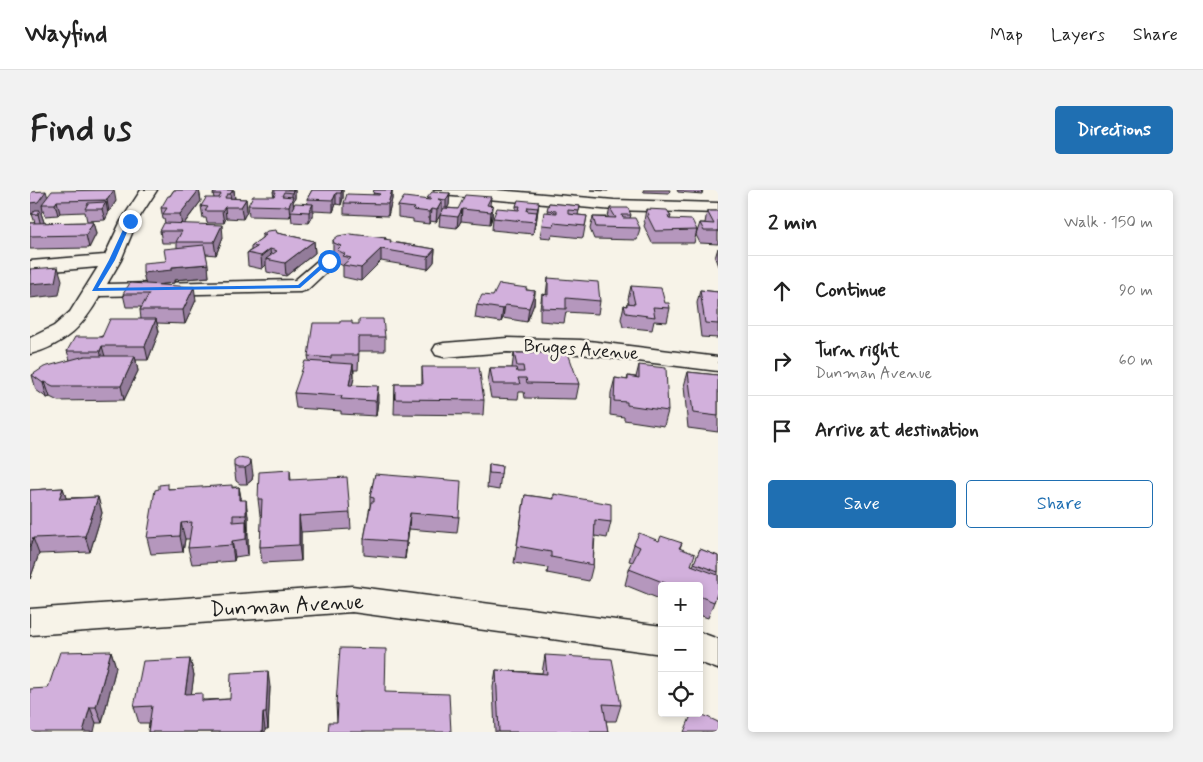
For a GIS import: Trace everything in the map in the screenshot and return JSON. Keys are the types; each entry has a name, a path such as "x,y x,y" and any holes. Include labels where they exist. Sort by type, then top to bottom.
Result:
{"street":[{"path":"30,347 62,331 78,316 112,260 130,221 148,190"},
{"path":"442,190 614,205 718,208"},
{"path":"30,267 112,260"},
{"path":"94,290 300,286 329,261"},
{"name":"Bruges Avenue","path":"444,350 507,345 580,347 718,364"},
{"name":"Dunman Avenue","path":"30,622 352,599 658,639"},
{"path":"703,648 718,654"}],"building":[{"path":"114,190 107,200 57,201 55,204 42,204 52,191"},
{"path":"174,190 199,190 180,214 163,214 167,208 161,208"},
{"path":"216,190 233,190 225,198 246,199 241,207 225,207 222,211 205,211 208,207 201,206 206,198 219,198 221,194 213,194"},
{"path":"274,190 293,190 292,193 284,192 282,196 293,197 289,206 248,205 253,196 274,196 276,192 273,192"},
{"path":"312,190 342,190 341,193 336,193 333,200 307,199"},
{"path":"374,190 392,190 388,204 344,203 347,194 380,194 373,193"},
{"path":"46,191 38,202 30,203 30,192"},
{"path":"432,192 450,193 446,200 438,199 442,201 437,210 431,209 429,212 398,206 404,197 430,200 431,198 427,198"},
{"path":"465,195 491,197 487,205 493,206 491,212 462,209 458,217 440,215 444,208 458,209"},
{"path":"518,200 539,202 538,208 528,207 527,211 537,212 535,222 493,218 497,208 519,210 520,206 516,206"},
{"path":"106,202 102,209 85,209 88,203"},
{"path":"295,203 313,204 309,212 291,211"},
{"path":"549,203 580,206 579,211 568,210 568,214 587,216 585,226 554,223 553,226 542,225 544,212 556,213 556,211 547,210"},
{"path":"610,208 628,208 631,215 622,215 623,218 635,218 640,228 596,227 593,217 616,218"},
{"path":"646,209 667,210 671,216 668,216 669,219 692,220 697,230 655,231"},
{"path":"35,210 40,210 38,214 32,214"},
{"path":"707,211 718,211 718,231 704,231 700,223 714,224"},
{"path":"93,222 86,235 30,236 30,223"},
{"path":"164,223 222,225 214,242 176,242 182,231 160,231"},
{"path":"276,230 277,233 314,241 285,263 266,259 277,251 270,249 261,256 247,253 257,247 251,246 266,235 262,235 267,231"},
{"path":"350,234 386,238 384,239 391,240 390,242 435,249 428,257 381,249 361,268 343,265 351,258 343,256 345,254 337,250 341,246 334,243 333,240 338,236"},
{"path":"204,245 208,264 172,267 172,270 143,273 143,263 166,261 164,249"},
{"path":"58,267 55,282 30,284 30,269"},
{"path":"548,278 598,282 600,301 566,298 566,309 542,308 542,294 548,295"},
{"path":"130,283 194,287 183,310 140,310 149,294 123,294"},
{"path":"499,284 535,291 529,308 505,305 503,309 477,305 482,295 493,296"},
{"path":"631,286 661,288 665,303 669,303 670,308 653,307 655,317 626,313 624,305 627,306 627,303 635,304"},
{"path":"700,290 718,292 718,324 705,323"},
{"path":"110,319 156,319 145,346 102,346 100,351 67,351 75,337 102,337"},
{"path":"359,319 383,319 385,337 358,337 358,355 331,355 331,358 308,356 313,323 352,321 352,324 359,324"},
{"path":"514,353 568,353 579,384 527,383 526,378 518,378 520,384 493,384 490,368 516,368 517,372 524,372 523,366 517,366"},
{"path":"85,356 135,356 121,386 53,386 45,382 43,383 32,375 44,367"},
{"path":"305,361 353,364 349,385 378,386 376,401 341,399 342,396 294,393"},
{"path":"639,365 666,368 668,411 627,405 627,402 614,401 615,378 628,380 628,376 639,378"},
{"path":"422,367 479,367 484,400 395,399 395,384 423,384"},
{"path":"688,372 718,375 718,416 693,413"},
{"path":"239,458 251,460 250,465 245,468 234,466 234,461"},
{"path":"489,464 502,466 501,474 489,473"},
{"path":"290,470 290,480 347,477 350,513 299,516 299,545 260,547 262,499 258,499 259,472"},
{"path":"375,474 461,481 459,517 410,513 406,542 364,539 371,502 374,502 374,498 370,497"},
{"path":"168,484 168,489 232,485 232,488 239,487 239,500 246,500 246,515 233,515 233,522 246,521 246,539 232,541 232,545 188,548 192,522 181,523 180,536 147,538 155,490 159,489 159,485"},
{"path":"63,488 59,499 98,497 85,536 33,538 30,547 30,490"},
{"path":"554,494 611,504 611,522 595,520 593,565 551,557 551,552 517,546 525,495 554,499"},
{"path":"639,533 659,541 661,536 682,543 679,548 695,554 691,565 718,575 718,591 714,602 703,598 703,582 663,582 629,569 640,547 634,544"},
{"path":"700,549 718,556 718,572 694,563"},
{"path":"340,648 386,649 385,692 449,694 451,732 328,732 329,722 337,722 338,704 336,704"},
{"path":"111,651 96,707 90,707 83,732 30,732 30,689 48,688 60,652"},
{"path":"545,655 612,659 621,705 603,704 608,732 499,732 496,670 547,674"},
{"path":"190,659 185,694 202,693 202,701 230,699 231,673 268,671 266,713 263,713 262,732 148,732 152,706 134,707 143,661"},
{"path":"703,715 718,722 718,732 684,732 690,717 703,717"}],"route":[{"path":"130,221 112,260 94,290 175,290 300,286 329,261"}]}
